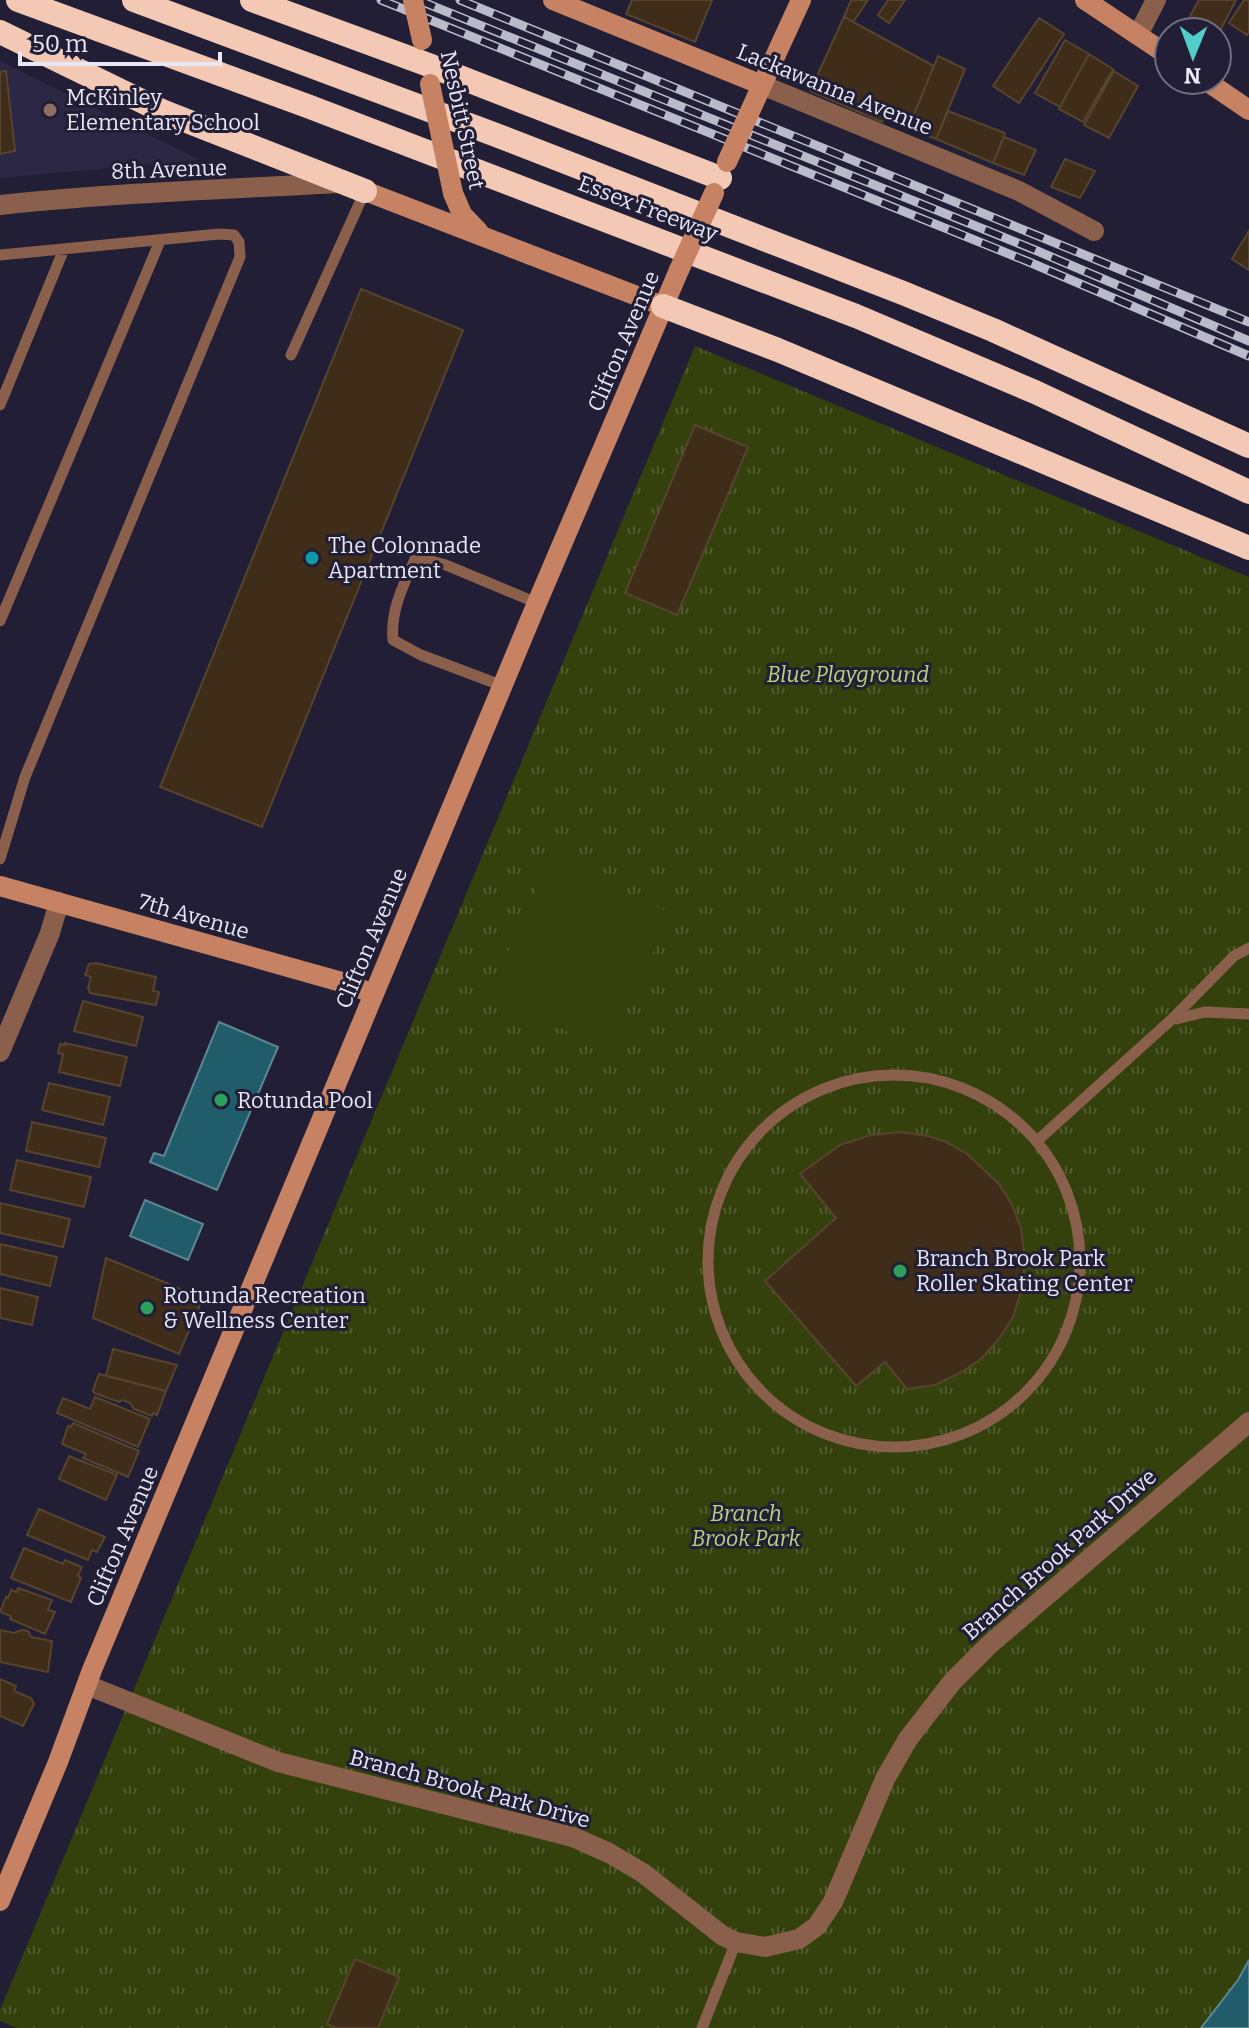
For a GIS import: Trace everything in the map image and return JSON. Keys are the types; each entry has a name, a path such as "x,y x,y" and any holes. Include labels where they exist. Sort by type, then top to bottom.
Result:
{"highway":[{"name":"Essex Freeway","path":"18,0 310,107 856,316 1049,398 1249,492"},
{"name":"Essex Freeway","path":"134,0 523,145 916,298 1249,446"},
{"path":"252,0 426,62 720,178"},
{"path":"0,32 164,112 365,191"},
{"path":"663,306 778,350 1249,548"}],"main road":[{"name":"Nesbitt Street","path":"413,0 453,193 469,223 488,238"},
{"name":"Lackawanna Avenue","path":"553,0 762,85"},
{"name":"Clifton Avenue","path":"0,1901 537,603 663,306 801,0"},
{"path":"1085,0 1153,45"},
{"path":"1228,96 1249,110"},
{"path":"365,191 663,306"},
{"name":"7th Avenue","path":"0,886 345,983 374,994"}],"street":[{"path":"1138,35 1156,0"},
{"name":"Lackawanna Avenue","path":"762,85 1019,191 1094,231"},
{"name":"8th Avenue","path":"0,205 164,191 340,183"},
{"path":"0,1052 50,933 59,902"},
{"name":"Branch Brook Park Drive","path":"87,1685 278,1762 573,1837 634,1868 723,1936 752,1946 777,1946 799,1939 817,1926 833,1902 890,1769 908,1739 952,1682 989,1645 1249,1422"}],"lane":[{"path":"291,355 365,191"},
{"path":"0,255 219,234 234,235 239,242 240,257 25,777 0,859"},
{"path":"0,621 160,241"},
{"path":"0,405 64,249"},
{"path":"503,686 421,655 393,640 391,621 403,587 416,557 446,565 537,603"},
{"path":"1037,1141 1171,1020 1234,956 1249,948"},
{"path":"1171,1020 1205,1012 1249,1014"},
{"path":"878,1076 917,1077 956,1086 992,1103 1037,1141 1056,1167 1070,1197 1079,1237 1080,1278 1072,1317 1057,1352 1036,1383 1008,1409 978,1427 943,1440 911,1446 877,1446 845,1440 814,1429 788,1414 762,1392 741,1368 725,1339 714,1308 708,1276 709,1243 716,1208 728,1176 749,1145 772,1121 805,1098 840,1083 878,1076"},
{"path":"702,2028 736,1942"}],"shaded area":[{"name":"McKinley Elementary School","path":"0,61 200,160 0,178"},
{"name":"Rotunda Pool","path":"219,1022 278,1047 217,1190 150,1162 154,1153 164,1156"},
{"path":"145,1200 203,1224 188,1260 130,1236"},
{"path":"1249,1960 1249,2028 1201,2028 1238,1980"}],"green space":[{"name":"Branch Brook Park","path":"695,346 1249,577 1249,2028 17,2028 0,2021 0,2010"},
{"path":"550,858 671,913 608,1050 488,996"}],"building":[{"path":"632,0 712,0 695,42 626,14"},
{"path":"851,0 868,0 853,22 844,17"},
{"path":"888,0 905,0 889,23 878,15"},
{"path":"1199,0 1236,0 1228,16 1190,16"},
{"path":"1244,0 1249,0 1247,35 1233,26 1233,17"},
{"path":"844,17 934,66 908,129 884,119 882,122 810,91"},
{"path":"1039,18 1064,34 1019,103 993,86"},
{"path":"1065,40 1089,54 1060,107 1035,93"},
{"path":"1089,54 1113,69 1083,122 1059,109"},
{"path":"938,56 965,69 936,139 908,129"},
{"path":"6,71 15,151 0,154 0,72"},
{"path":"1114,71 1138,86 1109,138 1084,125"},
{"path":"948,111 1005,133 993,163 936,139"},
{"path":"1004,137 1036,150 1024,175 993,163"},
{"path":"1065,159 1095,171 1080,198 1051,187"},
{"path":"1249,231 1249,270 1232,259"},
{"name":"The Colonnade Apartment","path":"361,289 463,330 262,827 160,787"},
{"path":"695,425 748,447 677,615 625,593"},
{"path":"89,964 156,977 153,991 159,992 156,1005 90,993 91,977 85,975"},
{"path":"83,1001 143,1017 136,1046 74,1031"},
{"path":"60,1044 127,1057 120,1086 59,1072 63,1054 58,1053"},
{"path":"49,1083 110,1097 103,1125 42,1110"},
{"path":"32,1122 106,1138 99,1167 26,1151"},
{"name":"Branch Brook Park Roller Skating Center","path":"900,1132 946,1142 966,1153 999,1184 1021,1228 1025,1260 1022,1288 1013,1317 999,1339 981,1359 960,1373 935,1385 907,1389 885,1362 856,1386 765,1281 836,1218 800,1174 840,1145 871,1135"},
{"path":"17,1160 91,1177 84,1207 10,1190"},
{"path":"0,1203 70,1219 63,1247 0,1233"},
{"path":"0,1244 57,1257 50,1286 0,1274"},
{"name":"Rotunda Recreation & Wellness Center","path":"106,1258 203,1298 179,1354 93,1318"},
{"path":"0,1288 38,1297 32,1325 0,1318"},
{"path":"113,1349 177,1365 166,1391 106,1376"},
{"path":"99,1374 166,1391 157,1415 134,1409 123,1400 119,1402 94,1393"},
{"path":"95,1397 150,1419 138,1447 57,1413 63,1398 90,1409"},
{"path":"73,1423 139,1451 128,1477 83,1458 86,1454 62,1444 68,1426 71,1427"},
{"path":"69,1456 117,1475 106,1500 59,1479"},
{"path":"39,1509 105,1537 97,1552 92,1550 88,1560 27,1535"},
{"path":"24,1548 63,1564 65,1560 82,1567 71,1602 11,1578"},
{"path":"18,1588 52,1600 48,1610 55,1612 45,1634 0,1612 11,1590 17,1592"},
{"path":"0,1630 14,1633 28,1631 31,1637 52,1641 48,1672 0,1662"},
{"path":"0,1679 16,1686 14,1691 31,1698 34,1704 23,1726 0,1716"},
{"path":"355,1959 399,1977 378,2028 336,2028 327,2024"}],"railway":[{"path":"381,0 1029,262 1249,356"},
{"path":"418,0 1035,250 1249,341"},
{"path":"460,0 1249,322"}],"place":[{"name":"McKinley Elementary School","path":"50,110"},
{"name":"The Colonnade Apartment","path":"312,558"},
{"name":"Rotunda Pool","path":"221,1100"},
{"name":"Branch Brook Park Roller Skating Center","path":"900,1271"},
{"name":"Rotunda Recreation & Wellness Center","path":"147,1308"}],"park label":[{"name":"Blue Playground","path":"848,674"}]}
